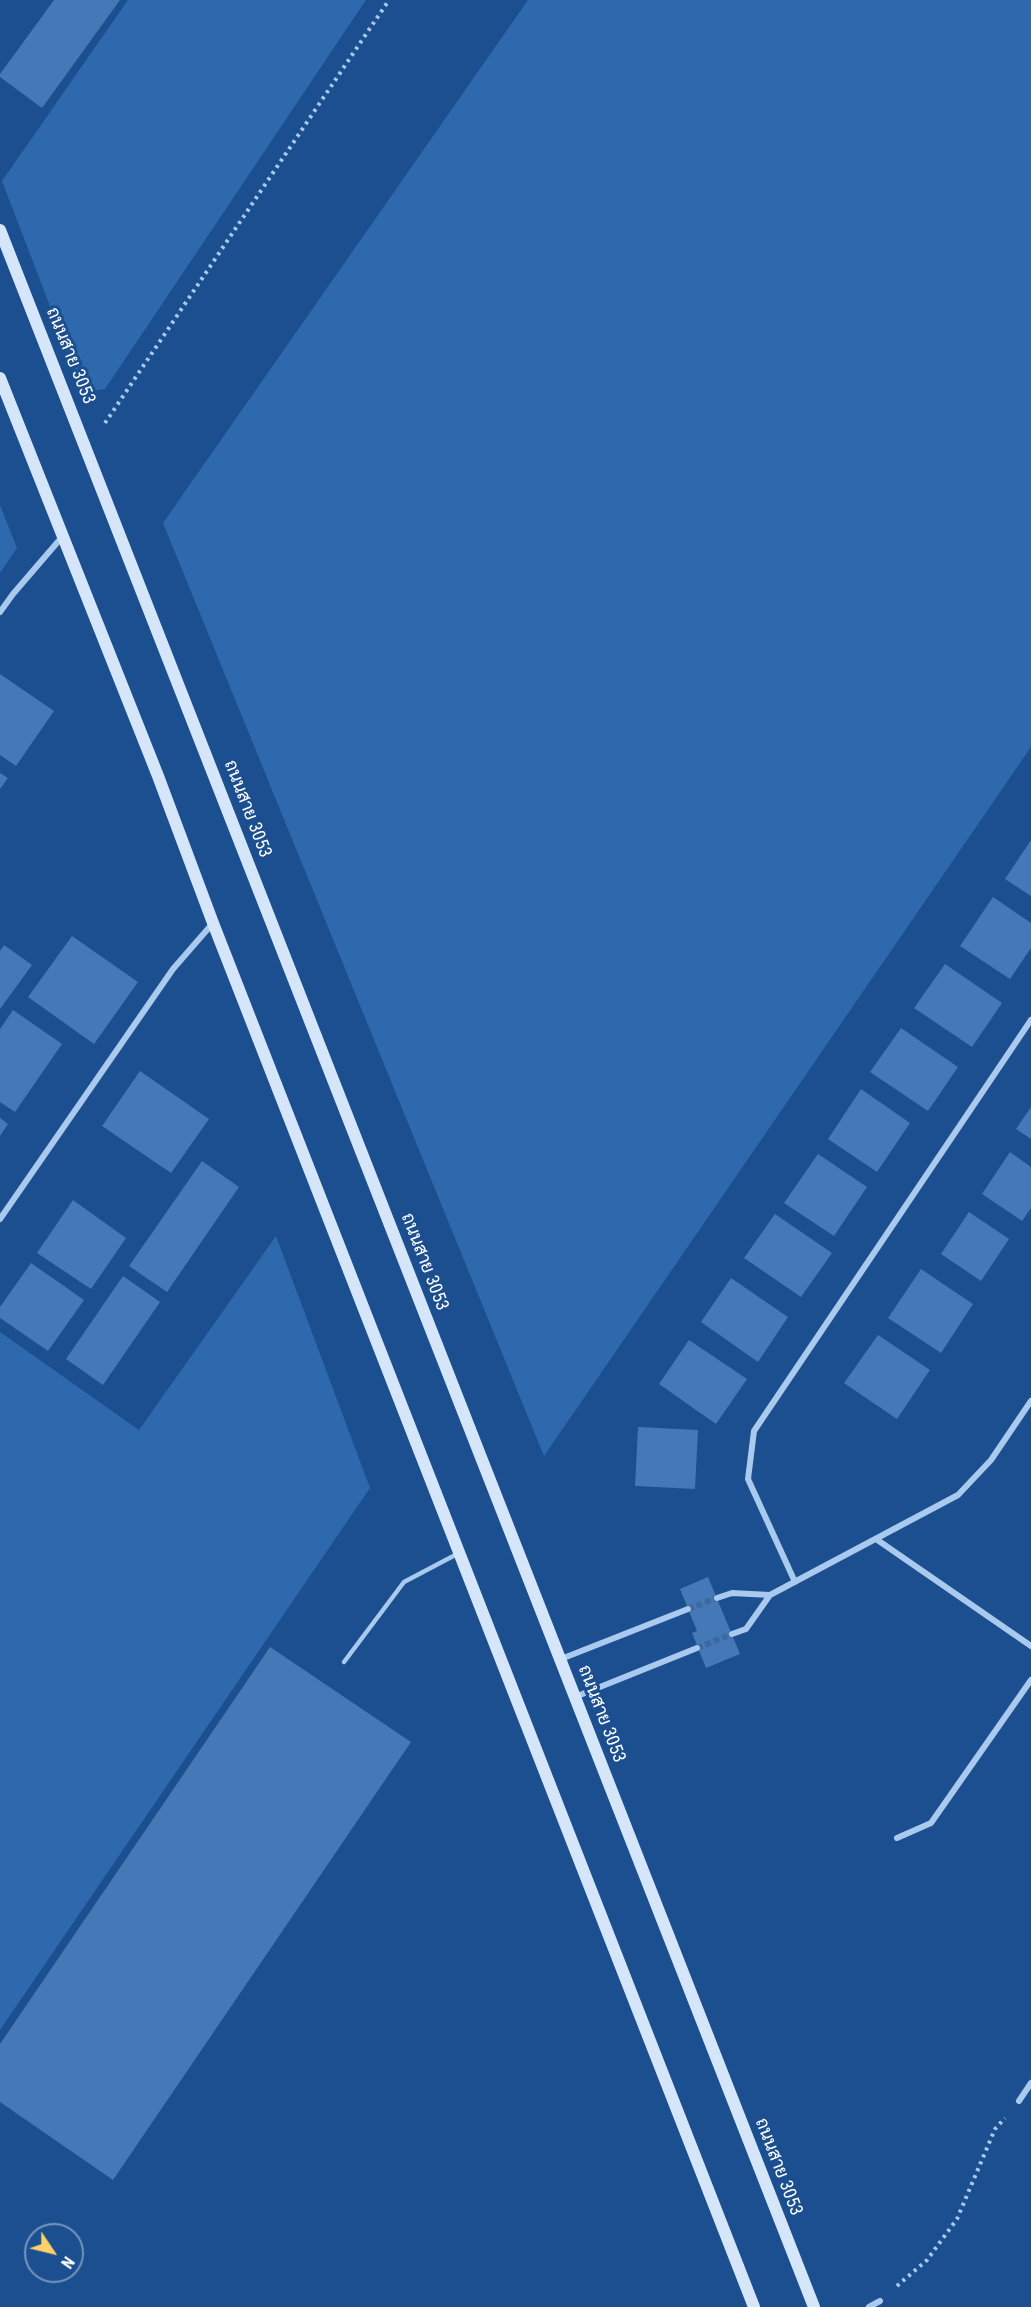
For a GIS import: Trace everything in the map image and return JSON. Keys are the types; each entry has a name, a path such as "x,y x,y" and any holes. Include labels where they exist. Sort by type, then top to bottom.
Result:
{"main road":[{"name":"ถนนสาย 3053","path":"0,230 814,2307"},
{"path":"0,378 158,776 213,923 754,2307"}],"street":[{"path":"0,612 62,537"},
{"path":"0,1218 173,969 213,923"},
{"path":"795,1582 748,1479 754,1431 1031,1020"},
{"path":"732,1634 746,1629 770,1595 958,1496 991,1460 1031,1401"},
{"path":"876,1539 1031,1646"},
{"path":"717,1598 732,1593 770,1595"},
{"path":"561,1659 688,1609"},
{"path":"575,1697 697,1648"},
{"path":"897,1838 932,1823 1031,1680"},
{"path":"1018,2101 1031,2083"},
{"path":"869,2307 880,2301"}],"lane":[{"path":"344,1662 404,1582 460,1552"}],"path":[{"path":"87,450 389,0"},
{"path":"880,2301 927,2260 957,2218 996,2129 1018,2101"}],"shaded area":[{"path":"128,0 366,0 105,389 83,392 2,181"},
{"path":"528,0 1031,0 1031,747 544,1456 163,523"},
{"path":"0,505 17,548 0,573"},
{"path":"276,1236 370,1488 0,2030 0,1332 139,1430"}],"building":[{"path":"54,0 120,0 42,108 0,77 0,74"},
{"path":"0,674 54,711 16,766 0,755"},
{"path":"0,773 8,778 0,789"},
{"path":"1031,840 1031,896 1005,879"},
{"path":"993,897 1031,923 1031,948 1010,979 960,946"},
{"path":"72,936 138,982 94,1044 28,997"},
{"path":"4,945 32,965 0,1009 0,951"},
{"path":"945,964 1002,1003 972,1047 914,1008"},
{"path":"13,1010 62,1044 15,1112 0,1102 0,1029"},
{"path":"901,1028 958,1067 928,1111 870,1072"},
{"path":"140,1071 209,1119 171,1173 102,1126"},
{"path":"861,1089 910,1123 877,1172 828,1139"},
{"path":"1031,1107 1031,1139 1016,1129"},
{"path":"0,1118 8,1124 0,1136"},
{"path":"1010,1152 1031,1167 1031,1208 1022,1221 982,1194"},
{"path":"818,1154 867,1187 834,1236 784,1203"},
{"path":"202,1161 239,1187 167,1292 129,1266"},
{"path":"73,1200 126,1238 91,1289 37,1253"},
{"path":"969,1212 1009,1239 981,1281 941,1254"},
{"path":"775,1214 832,1253 801,1297 744,1258"},
{"path":"31,1263 84,1300 48,1351 0,1318 0,1307"},
{"path":"921,1269 973,1304 941,1353 888,1318"},
{"path":"123,1276 160,1302 103,1385 66,1359"},
{"path":"731,1278 788,1317 758,1362 701,1322"},
{"path":"878,1335 930,1370 897,1419 844,1383"},
{"path":"689,1340 747,1379 716,1424 659,1384"},
{"path":"638,1427 698,1430 695,1489 635,1486"},
{"path":"708,1577 740,1654 706,1668 692,1633 697,1631 680,1589"},
{"path":"270,1647 411,1742 113,2180 0,2102 0,2044"}],"tunnel":[{"path":"688,1609 717,1598"},
{"path":"697,1648 732,1634"}]}
